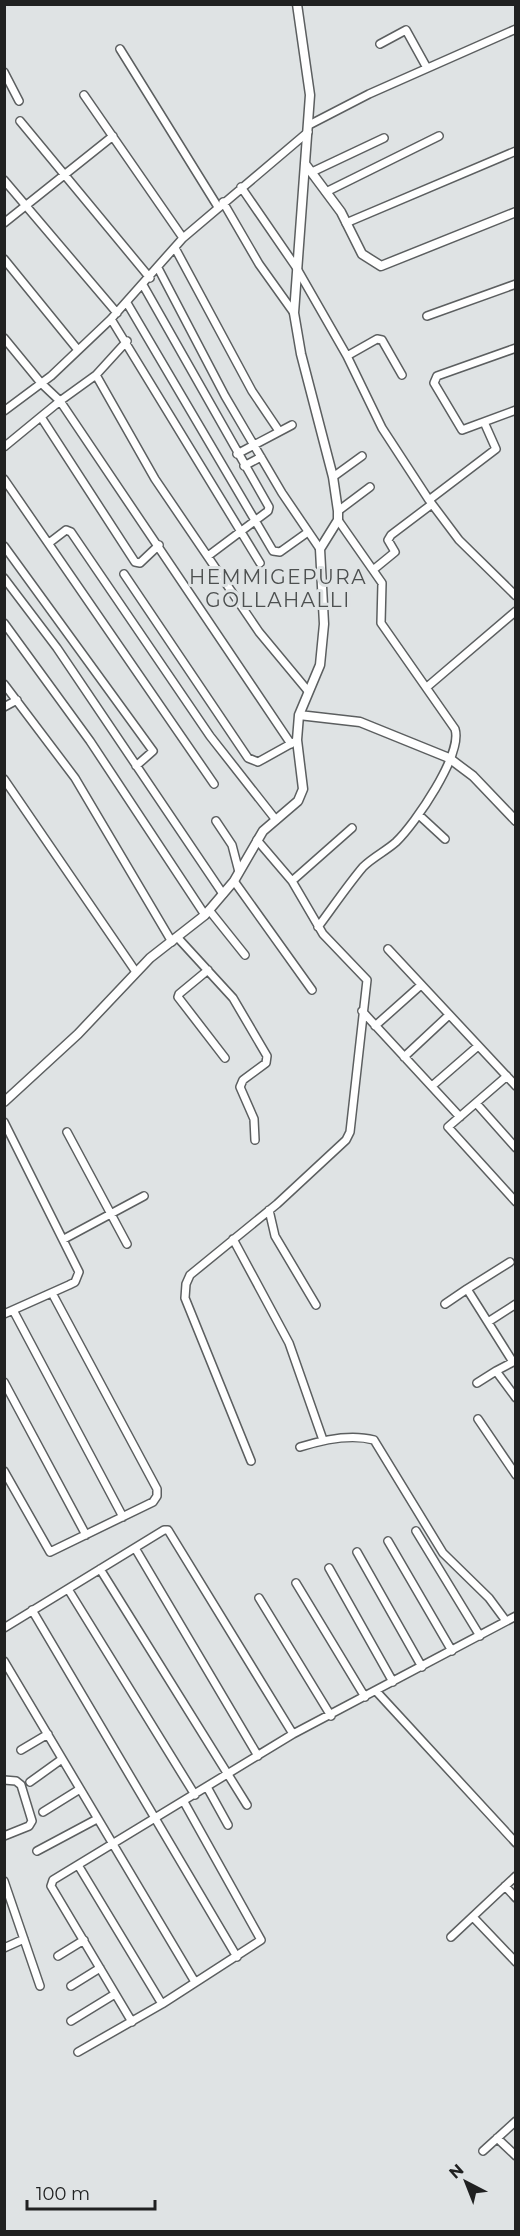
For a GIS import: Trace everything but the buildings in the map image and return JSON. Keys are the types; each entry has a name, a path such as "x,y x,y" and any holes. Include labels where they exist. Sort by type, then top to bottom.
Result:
{"street":[{"path":"297,4 309,78 309,169 296,267 294,313 301,354 333,477 338,516 383,586 380,621 456,732 449,758 418,815 396,842 364,867 318,927"},
{"path":"4,411 41,383 78,350 127,303 183,238 309,128 427,68 516,29"},
{"path":"380,44 406,30 427,68"},
{"path":"120,49 259,264 294,313"},
{"path":"4,72 8,88 19,101"},
{"path":"84,95 183,238"},
{"path":"20,121 150,278"},
{"path":"4,223 113,136"},
{"path":"326,192 439,136"},
{"path":"309,169 384,138"},
{"path":"346,223 516,151"},
{"path":"309,169 346,223 362,254 381,266 516,212"},
{"path":"4,180 114,316 260,563"},
{"path":"241,187 296,267 347,356 382,428 431,502 459,540 516,596"},
{"path":"175,248 252,390 279,431"},
{"path":"4,259 78,350"},
{"path":"158,268 225,396 320,549"},
{"path":"427,316 516,284"},
{"path":"143,285 269,507 257,521 208,556"},
{"path":"127,303 275,553 280,552 308,532"},
{"path":"4,338 41,383 60,400 294,742"},
{"path":"347,356 377,339 382,340 402,375"},
{"path":"4,447 60,400 96,375 127,340"},
{"path":"516,348 434,379 459,428 466,430 516,410"},
{"path":"96,375 155,479 259,632 308,691"},
{"path":"41,417 135,562 140,563 159,545"},
{"path":"373,570 395,552 388,540 391,535 495,449 484,422"},
{"path":"237,454 292,425"},
{"path":"333,477 362,456"},
{"path":"244,466 261,457"},
{"path":"4,479 214,784"},
{"path":"4,1102 78,1034 136,972 207,912 234,881 257,840 298,801 303,789 294,742 299,715 320,665 322,649 324,624 320,549 338,516 370,487"},
{"path":"49,543 66,530 71,532 210,736 276,820"},
{"path":"4,546 153,751 136,766"},
{"path":"124,574 248,758 258,762 294,742"},
{"path":"4,578 57,648 224,894"},
{"path":"427,687 516,610"},
{"path":"4,622 90,741 207,912 245,956"},
{"path":"4,684 75,778 176,940 233,998 267,1056 266,1062 243,1080 240,1086 254,1119 255,1140"},
{"path":"4,707 17,700"},
{"path":"299,715 360,722 449,758 473,776 516,821"},
{"path":"4,778 136,972"},
{"path":"418,815 445,839"},
{"path":"216,821 232,845 239,872"},
{"path":"292,881 352,828"},
{"path":"251,1461 185,1291 190,1275 269,1210 340,1147 350,1132 366,978 350,965 318,927 292,881 257,840"},
{"path":"234,881 312,990"},
{"path":"387,949 516,1086"},
{"path":"208,970 178,997 225,1058"},
{"path":"375,1026 421,985"},
{"path":"362,1011 460,1117"},
{"path":"404,1057 449,1015"},
{"path":"432,1086 478,1046"},
{"path":"507,1076 448,1127 516,1202"},
{"path":"476,1103 516,1148"},
{"path":"4,1122 77,1265 78,1277 75,1282 4,1314"},
{"path":"67,1132 126,1244"},
{"path":"64,1239 144,1196"},
{"path":"269,1210 274,1236 316,1305"},
{"path":"233,1239 289,1343 323,1440"},
{"path":"445,1304 510,1262"},
{"path":"467,1289 513,1362 477,1383"},
{"path":"4,1471 48,1551 55,1551 153,1502 158,1496 52,1293"},
{"path":"488,1322 516,1304"},
{"path":"13,1310 123,1516"},
{"path":"496,1371 516,1398"},
{"path":"4,1382 86,1535"},
{"path":"478,1419 516,1475"},
{"path":"300,1447 323,1440 366,1438 374,1440 443,1553 489,1598 506,1621"},
{"path":"4,1628 164,1530 170,1532 293,1734"},
{"path":"416,1531 480,1636"},
{"path":"388,1541 452,1652"},
{"path":"135,1548 258,1756"},
{"path":"357,1552 422,1667"},
{"path":"328,1568 393,1682"},
{"path":"100,1569 247,1805"},
{"path":"296,1583 365,1697"},
{"path":"68,1589 195,1795"},
{"path":"259,1598 331,1716"},
{"path":"32,1610 237,1957"},
{"path":"132,2022 51,1884 53,1880 293,1734 452,1652 516,1616"},
{"path":"4,1661 195,1982"},
{"path":"376,1691 516,1843"},
{"path":"21,1750 48,1734"},
{"path":"30,1782 62,1759"},
{"path":"4,1780 16,1780 21,1785 32,1821 29,1826 4,1836"},
{"path":"207,1787 228,1825"},
{"path":"43,1812 80,1789"},
{"path":"78,2052 162,2004 258,1944 261,1936 184,1802"},
{"path":"37,1851 97,1819"},
{"path":"78,1865 162,2004"},
{"path":"451,1937 516,1876"},
{"path":"4,1881 40,1986"},
{"path":"505,1886 516,1898"},
{"path":"473,1917 516,1962"},
{"path":"4,1948 24,1939"},
{"path":"58,1956 84,1940"},
{"path":"71,1986 100,1968"},
{"path":"70,2021 116,1994"},
{"path":"483,2151 516,2121"},
{"path":"497,2138 516,2156"}],"district":[{"name":"HEMMIGEPURA GOLLAHALLI","path":"278,588"}]}
